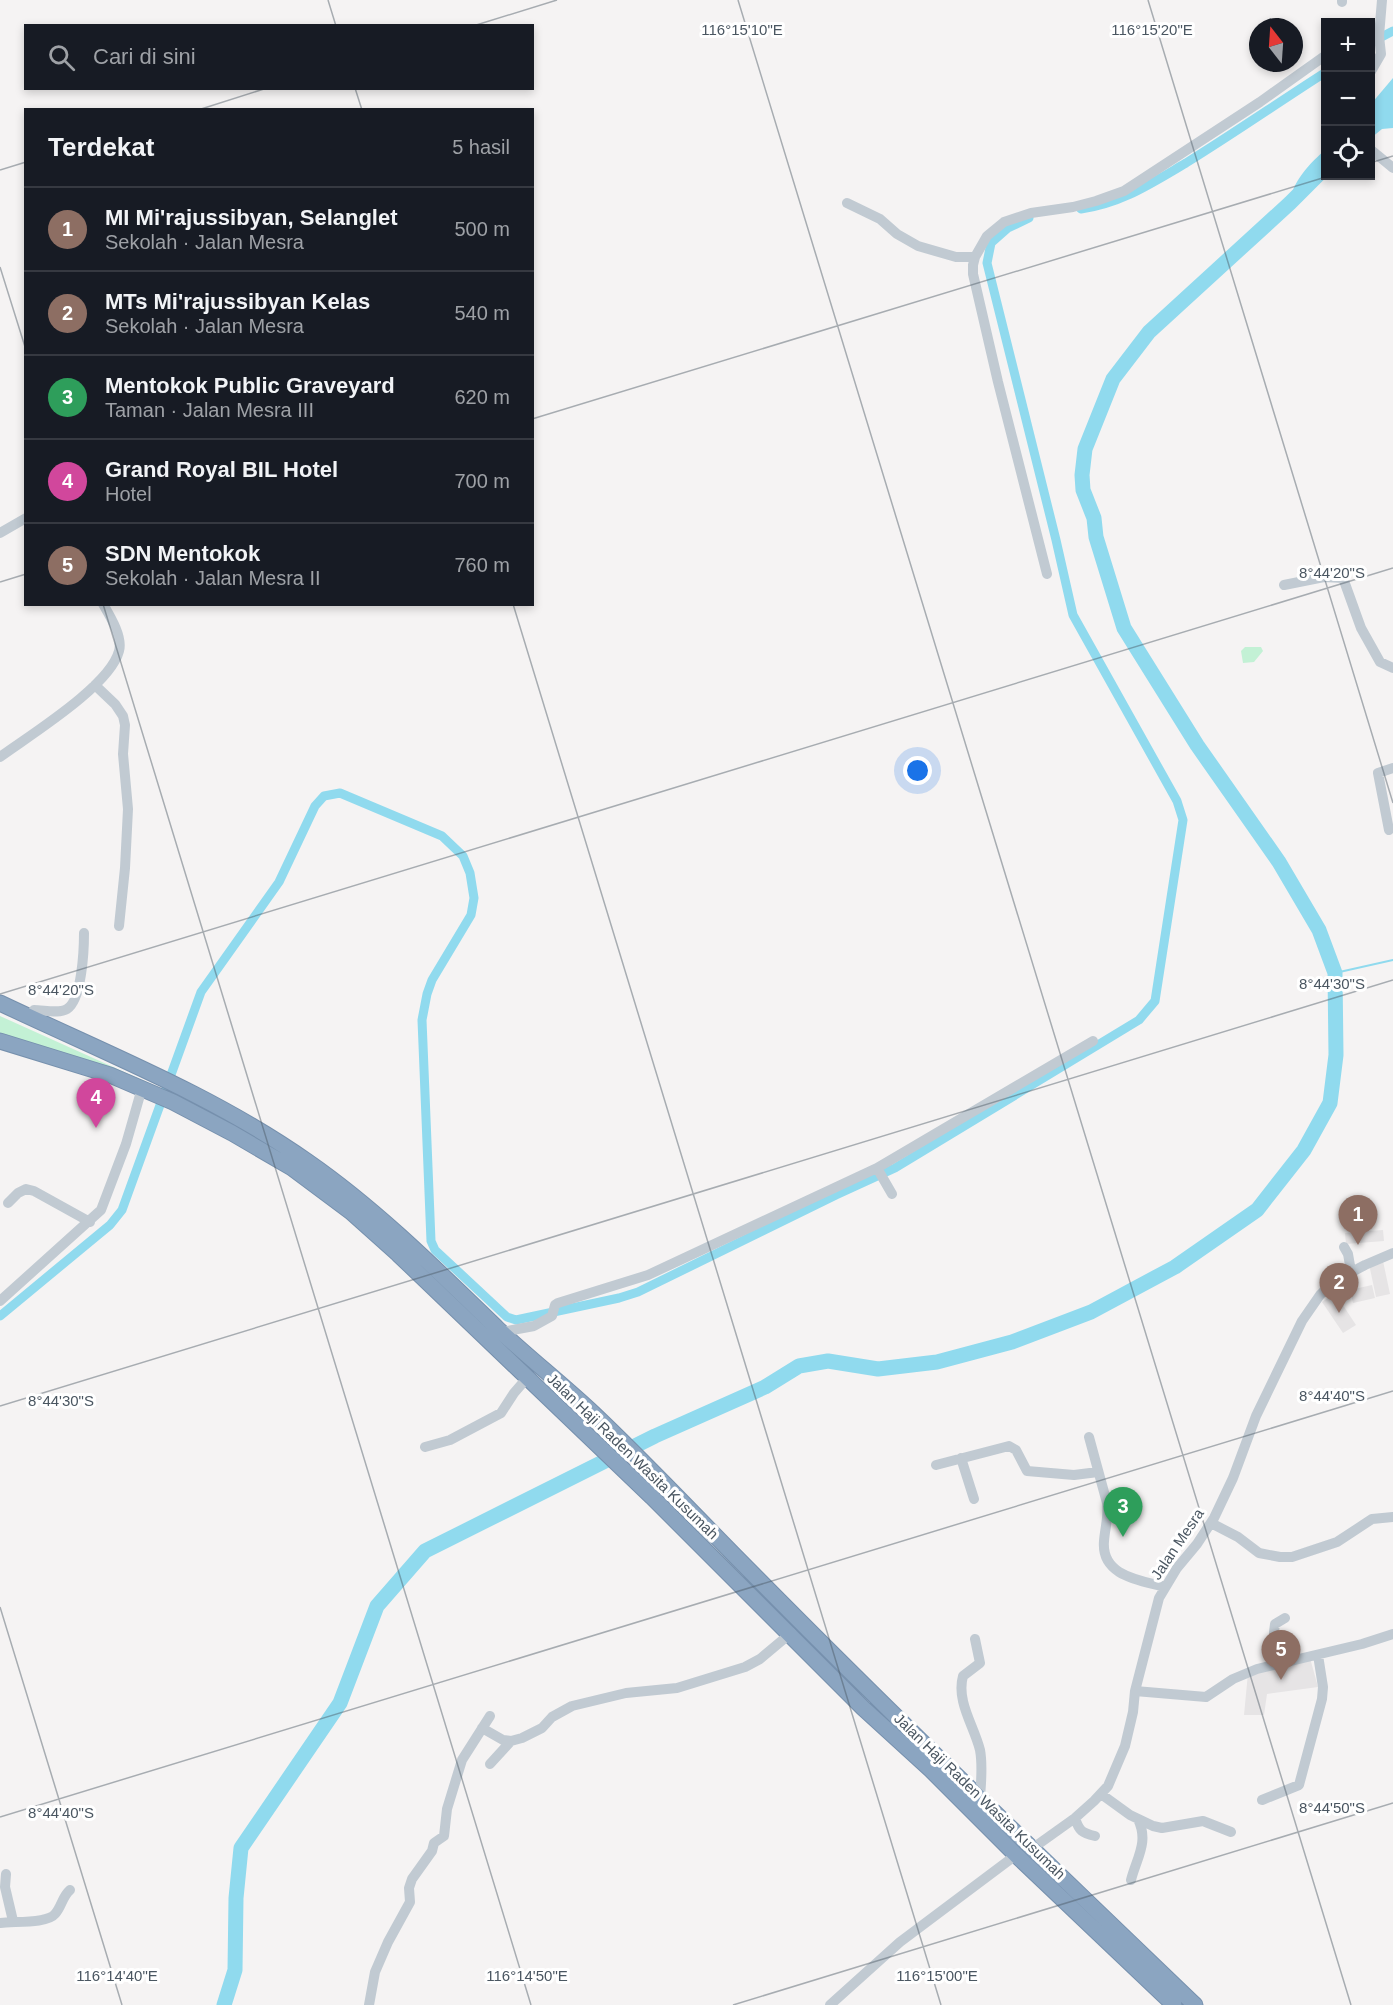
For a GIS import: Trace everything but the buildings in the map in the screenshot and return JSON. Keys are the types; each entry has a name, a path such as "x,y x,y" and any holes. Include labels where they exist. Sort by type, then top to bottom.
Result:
{"highway":[{"name":"Jalan Haji Raden Wasita Kusumah","path":"0,1004 157,1074 258,1128 310,1163 355,1206 398,1254 652,1497 863,1707 955,1784 980,1798 1036,1845 1174,2005"},
{"name":"Jalan Haji Raden Wasita Kusumah","path":"0,1041 75,1063 145,1089 232,1133 355,1206 453,1285 593,1413 665,1484 955,1784 1016,1855 1195,2005"}],"street":[{"path":"1372,72 1379,59 1382,0"},
{"path":"1375,22 1381,18"},
{"path":"1047,574 995,371 974,274 975,257 987,236 1004,222 1015,217 1096,201 1130,187 1260,102 1321,59"},
{"path":"1375,153 1393,168"},
{"path":"847,202 880,219 897,234 918,246 956,257 975,257"},
{"path":"0,533 24,519"},
{"path":"1284,585 1324,577 1343,578 1361,628 1380,662 1393,668"},
{"path":"0,757 95,686 111,667 120,645 104,606"},
{"path":"95,686 115,704 123,716 125,725 123,754 128,809 119,926"},
{"path":"1389,830 1378,772 1393,768"},
{"path":"29,1017 34,1010 60,1011 66,1010 72,1004 79,984 84,933"},
{"path":"502,1332 534,1326 570,1298 648,1275 747,1227 878,1169 1093,1041"},
{"path":"0,1301 101,1210 145,1089"},
{"path":"878,1169 892,1194"},
{"path":"8,1203 26,1189 90,1222"},
{"path":"1344,1247 1348,1254 1351,1271"},
{"name":"Jalan Mesra","path":"1036,1845 1075,1818 1108,1786 1125,1746 1133,1712 1135,1690 1159,1598 1211,1523 1233,1478 1270,1385 1302,1321 1320,1295 1333,1282 1351,1271 1393,1253"},
{"path":"425,1447 450,1440 501,1413 527,1378"},
{"path":"1089,1437 1107,1503 1104,1547 1110,1564 1122,1575 1165,1587"},
{"path":"936,1465 1009,1446 1016,1450 1028,1471 1074,1475 1098,1472"},
{"path":"961,1458 974,1499"},
{"path":"1211,1523 1238,1537 1259,1553 1292,1557 1336,1542 1372,1519 1393,1516"},
{"path":"1281,1663 1274,1632 1275,1624 1285,1618"},
{"path":"490,1764 511,1742 534,1733 552,1717 572,1707 626,1693 677,1688 745,1667 760,1659 791,1633"},
{"path":"1135,1690 1206,1697 1243,1674 1393,1634"},
{"path":"975,1639 980,1663 963,1676 962,1693 979,1749 980,1798"},
{"path":"1262,1800 1299,1785 1322,1698 1318,1655"},
{"path":"369,2005 375,1972 410,1902 409,1888 412,1879 432,1851 434,1843 444,1836 447,1809 462,1760 490,1716"},
{"path":"482,1728 502,1740 511,1742"},
{"path":"1101,1794 1138,1819 1153,1826 1162,1828 1203,1821 1231,1832"},
{"path":"1075,1818 1078,1829 1083,1834 1095,1836"},
{"path":"1131,1880 1143,1843 1143,1829 1138,1819"},
{"path":"830,2005 900,1942 1016,1855"},
{"path":"6,1874 5,1887 13,1921"},
{"path":"0,1923 49,1918 57,1912 63,1897 70,1890"}],"shaded area":[{"path":"1383,1230 1384,1241 1346,1244 1345,1233"},
{"path":"1383,1261 1390,1294 1376,1297 1369,1264"},
{"path":"1372,1285 1375,1298 1353,1303 1350,1290"},
{"path":"1335,1293 1356,1325 1343,1333 1322,1302"},
{"path":"1310,1658 1318,1687 1267,1694 1264,1715 1244,1715 1248,1673"}],"green space":[{"path":"1245,647 1261,647 1263,651 1254,662 1243,663 1241,651"},
{"path":"0,1016 153,1085 152,1089 0,1038"}],"water":[{"path":"1393,78 1393,128 1382,129 1375,135 1375,126 1375,99"},
{"path":"1321,154 1322,180 1302,201 1297,204 1290,203 1294,188 1308,167"}],"waterway":[{"path":"1375,40 1393,31"},
{"path":"1081,209 1110,202 1148,185 1204,152 1321,75"},
{"path":"224,2005 235,1970 236,1898 241,1848 340,1703 377,1606 425,1551 655,1436 765,1387 799,1366 828,1361 878,1369 937,1362 1012,1342 1091,1312 1175,1267 1257,1210 1304,1150 1330,1103 1336,1055 1335,973 1319,930 1279,862 1197,745 1124,628 1096,537 1094,518 1083,490 1082,475 1085,449 1113,379 1149,332 1321,172"},
{"path":"0,1316 110,1225 122,1210 201,992 279,882 315,806 324,796 340,793 442,836 463,856 470,873 474,898 471,915 432,980 422,1020 431,1241 435,1250 507,1317 516,1320 638,1292 895,1168 1139,1020 1155,1001 1183,820 1177,801 1073,615 987,263 991,243 1008,228 1029,218"},
{"path":"1335,973 1393,960"}],"place":[{"name":"Grand Royal BIL Hotel","path":"96,1128"},
{"name":"MI Mi'rajussibyan, Selanglet","path":"1358,1245"},
{"name":"MTs Mi'rajussibyan Kelas","path":"1339,1313"},
{"name":"Mentokok Public Graveyard","path":"1123,1537"},
{"name":"SDN Mentokok","path":"1281,1680"}]}
